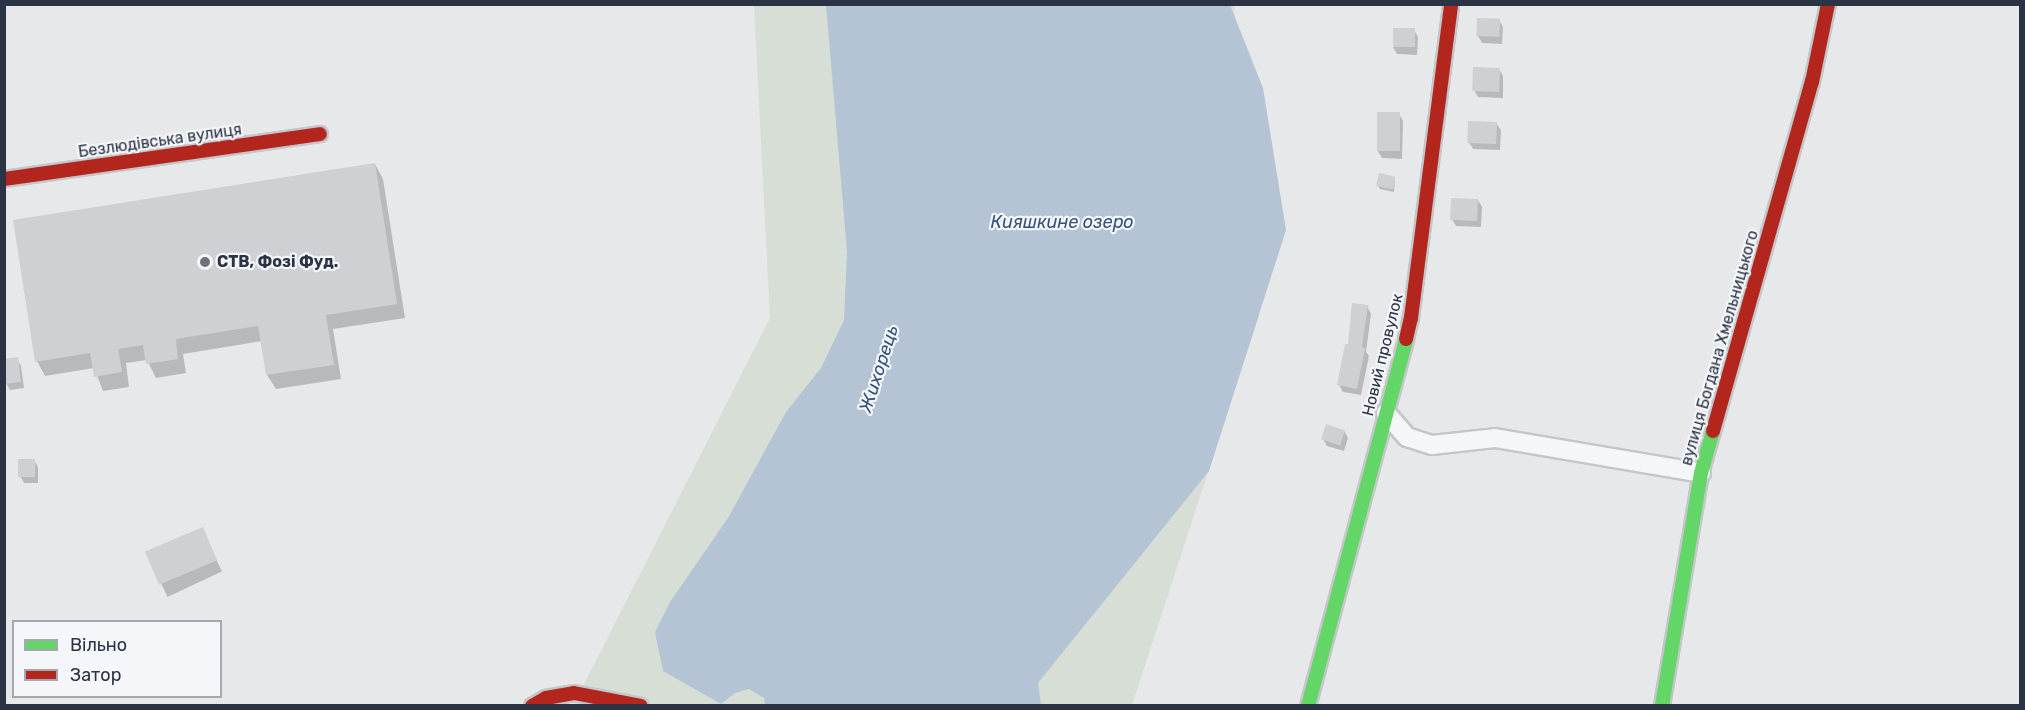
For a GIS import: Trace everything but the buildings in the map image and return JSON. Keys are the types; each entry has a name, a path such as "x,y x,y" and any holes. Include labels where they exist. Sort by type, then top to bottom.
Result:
{"street":[{"name":"Новий провулок","path":"1308,705 1412,318 1450,4"},
{"name":"вулиця Богдана Хмельницького","path":"1662,705 1701,473 1812,82 1828,4"},
{"name":"Безлюдівська вулиця","path":"4,179 320,134"},
{"path":"1386,413 1407,437 1432,445 1495,438 1701,473"},
{"path":"532,705 546,698 574,693 641,705"}],"shaded area":[{"name":"Кияшкине озеро","path":"754,5 1234,5 1259,316 1132,705 573,706 770,318"}],"water":[{"name":"Кияшкине озеро","path":"826,5 1230,5 1263,88 1286,230 1209,471 1038,683 1041,705 765,705 764,698 749,689 735,693 721,704 663,671 655,632 670,602 728,518 786,412 821,368 844,320 847,252"}],"traffic: fast":[{"path":"1308,706 1406,339"},
{"path":"1662,706 1701,473 1713,431"}],"traffic: jam":[{"path":"1406,339 1411,318 1451,4"},
{"path":"1713,431 1812,82 1828,4"},
{"path":"4,179 320,134"},
{"path":"532,706 546,698 574,693 641,706"}],"place":[{"name":"СТВ, Фозі Фуд.","path":"205,262"}],"water label":[{"name":"Жихорець","path":"879,369"}]}
